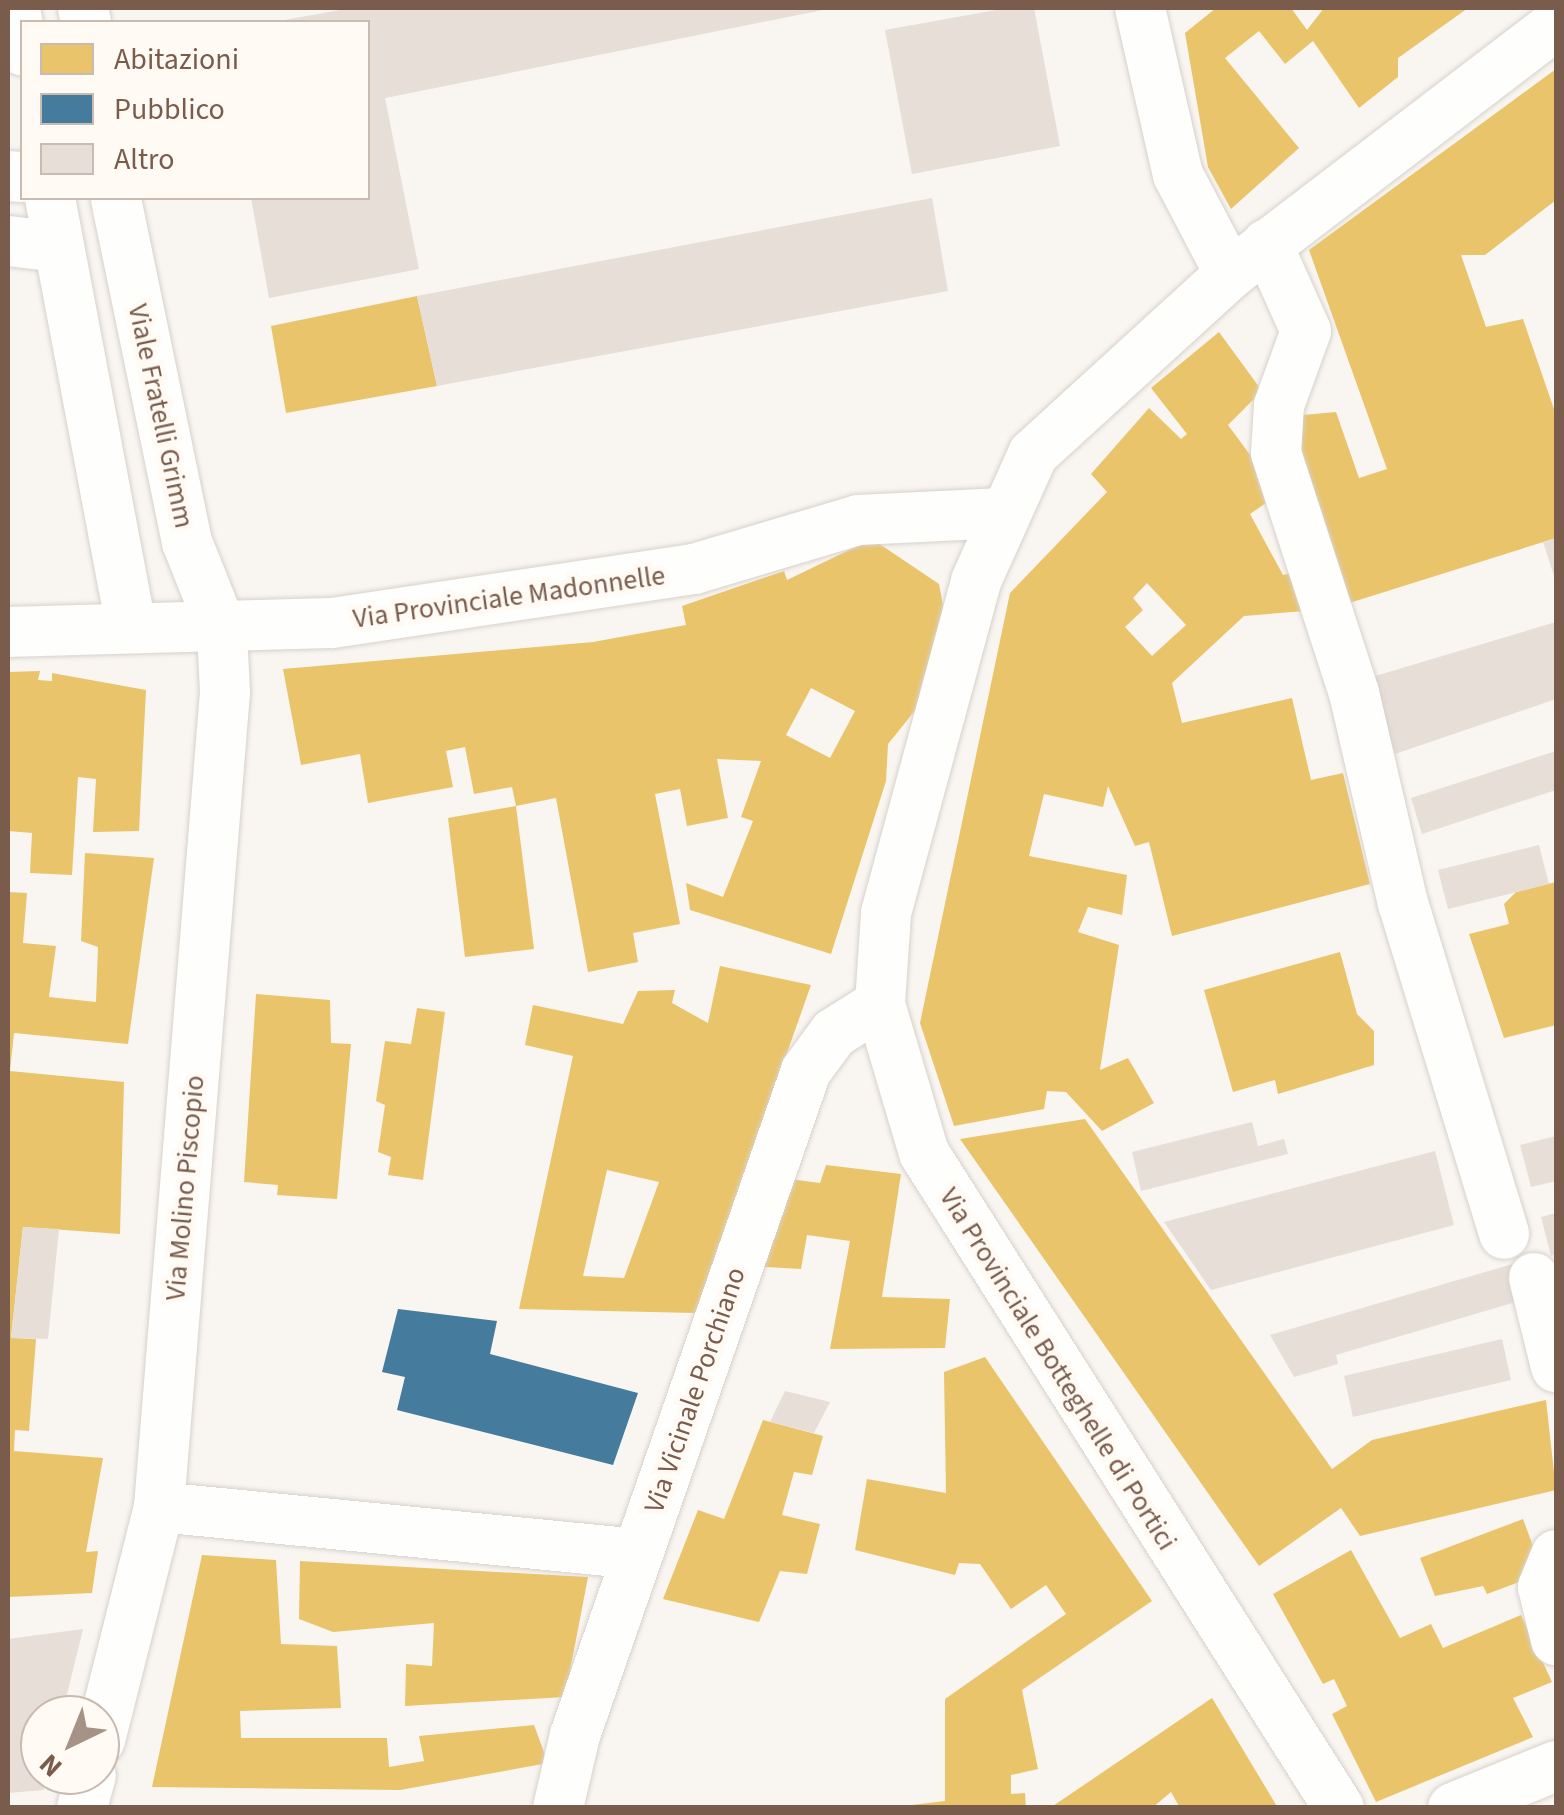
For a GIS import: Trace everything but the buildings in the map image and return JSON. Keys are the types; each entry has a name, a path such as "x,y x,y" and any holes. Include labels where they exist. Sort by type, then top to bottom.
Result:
{"street":[{"path":"14,8 20,40"},
{"path":"1153,15 1178,175 1306,331 1279,404 1276,454 1354,692 1403,903 1504,1234"},
{"name":"Via Provinciale Botteghelle di Portici","path":"1339,1808 960,1223 893,1070 880,1004 886,913 1003,512 1058,426 1249,258 1556,25"},
{"path":"50,200 131,626"},
{"path":"59,247 103,200"},
{"name":"Viale Fratelli Grimm","path":"116,200 186,542 222,630"},
{"path":"8,240 59,247"},
{"name":"Via Provinciale Madonnelle","path":"8,632 131,626 222,630 694,569 874,517 1003,512"},
{"name":"Via Molino Piscopio","path":"111,1695 159,1506 222,630"},
{"name":"Via Vicinale Porchiano","path":"558,1808 637,1554 806,1071 834,1034 880,1004"},
{"path":"1534,1278 1556,1367"},
{"path":"159,1506 637,1554"},
{"path":"1556,1554 1542,1588 1556,1640"},
{"path":"1453,1808 1556,1766"}]}
